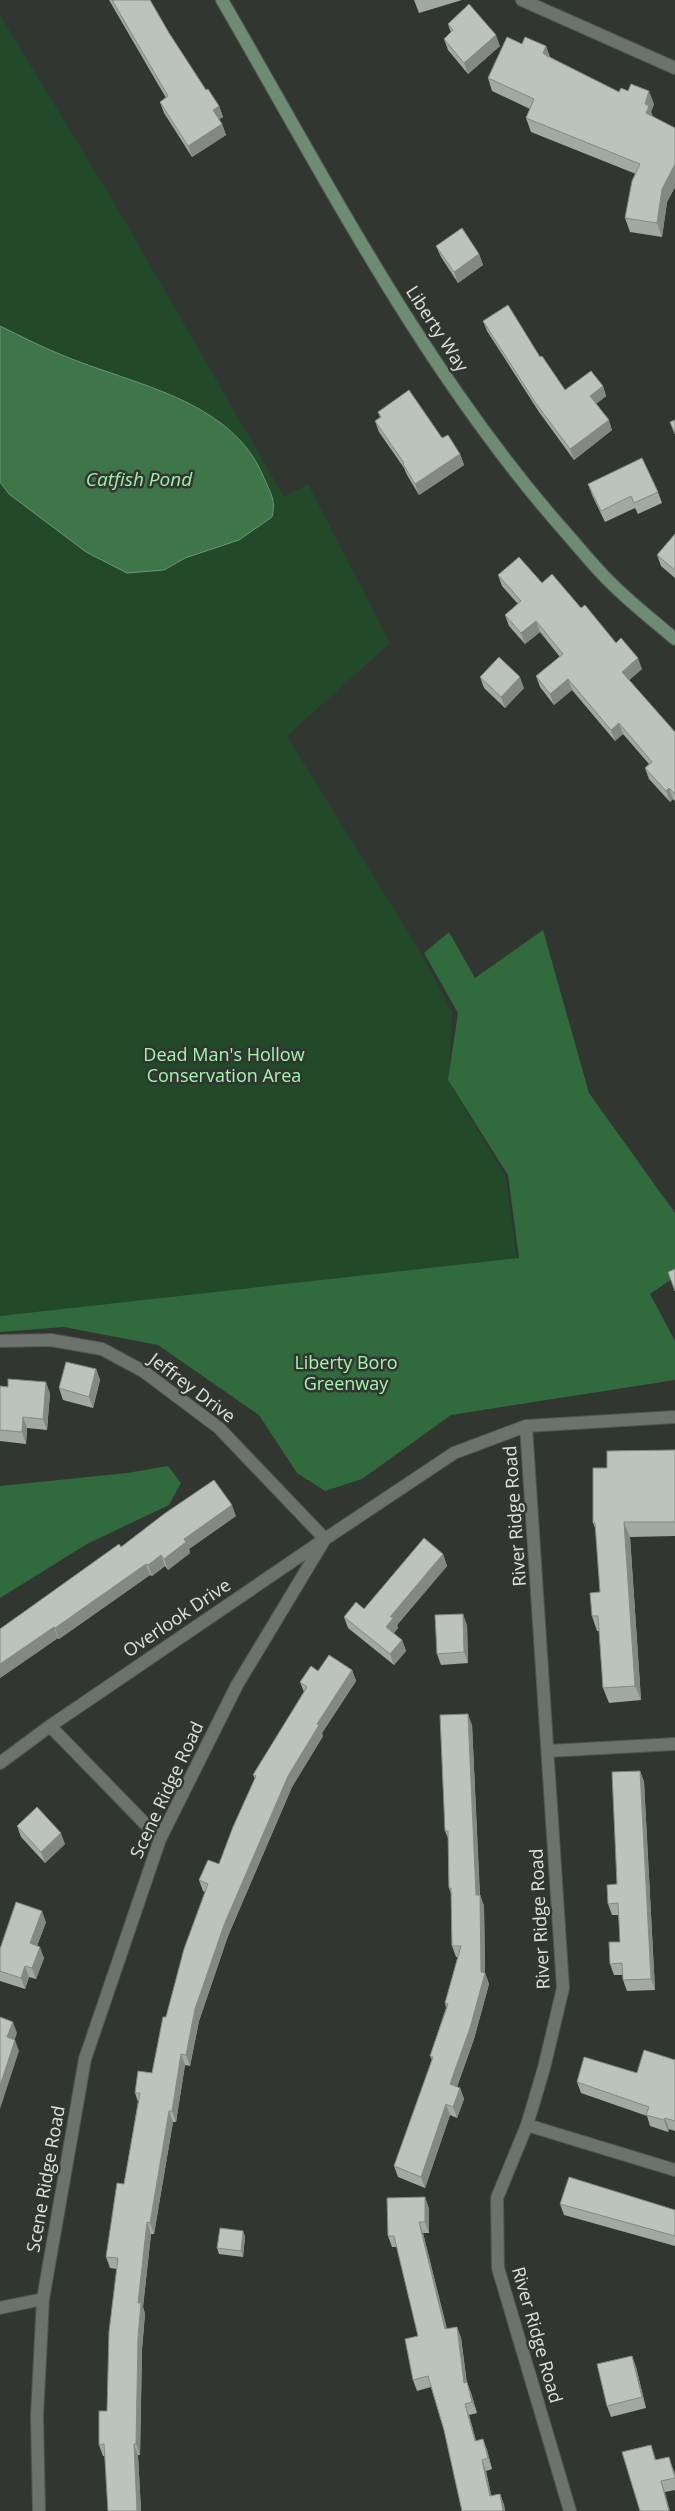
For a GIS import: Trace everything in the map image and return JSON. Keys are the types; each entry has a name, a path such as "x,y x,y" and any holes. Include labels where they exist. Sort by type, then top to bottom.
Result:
{"street":[{"name":"Liberty Way","path":"222,0 394,294 430,353 491,441 538,501 612,584 675,639"},
{"path":"522,0 675,68"},
{"name":"Jeffrey Drive","path":"0,1341 51,1340 102,1349 143,1371 219,1428 324,1539"},
{"name":"Scene Ridge Road","path":"39,2511 37,2416 43,2299 85,2059 160,1839 237,1685 324,1539 454,1453 526,1426 675,1417"},
{"name":"River Ridge Road","path":"526,1426 563,1988 544,2068 527,2125 497,2198 498,2268 570,2511"},
{"name":"Overlook Drive","path":"0,1763 50,1726 324,1539"},
{"path":"50,1726 160,1839"},
{"path":"548,1750 675,1744"},
{"path":"527,2125 675,2170"},
{"path":"0,2308 43,2299"}],"green space":[{"name":"Dead Man's Hollow Conservation Area","path":"0,15 116,206 284,497 308,484 390,643 287,736 421,953 452,1012 449,1083 506,1177 517,1260 0,1319"},
{"name":"Liberty Boro Greenway","path":"543,930 589,1093 675,1213 675,1277 650,1294 675,1341 675,1380 451,1415 362,1479 325,1491 297,1473 259,1415 158,1345 64,1327 0,1332 0,1316 519,1258 508,1175 448,1080 458,1013 424,953 449,932 475,978"},
{"path":"168,1466 181,1483 169,1505 87,1544 0,1598 0,1486 127,1473"}],"water":[{"name":"Catfish Pond","path":"0,326 54,352 149,386 205,412 229,430 249,451 271,493 273,501 272,517 239,540 185,558 164,570 127,573 86,552 9,494 0,482"}],"building":[{"path":"112,0 150,0 206,90 208,89 219,106 213,110 222,124 188,146 160,102 168,96"},
{"path":"469,4 496,35 464,63 444,39 453,30 448,24"},
{"path":"507,37 522,44 525,37 546,46 543,53 547,56 619,92 621,88 628,91 631,84 649,91 645,104 649,106 646,113 675,128 675,164 662,189 657,223 625,218 632,181 640,164 526,118 534,99 488,78"},
{"path":"462,228 479,254 454,272 436,246"},
{"path":"508,305 540,357 542,356 565,390 591,371 603,386 590,396 609,420 570,449 535,402 483,321"},
{"path":"409,390 442,438 448,435 460,454 415,484 404,463 375,421 381,417 378,412"},
{"path":"675,420 675,434 670,422"},
{"path":"642,458 658,492 634,503 631,496 601,511 588,484"},
{"path":"675,534 675,570 657,555"},
{"path":"519,557 542,583 552,574 581,608 585,605 616,643 621,638 638,658 622,672 675,732 675,794 669,788 666,791 645,768 652,762 619,723 611,730 568,679 550,694 536,676 563,654 536,621 521,633 505,615 521,601 498,575"},
{"path":"499,657 520,677 501,697 480,677"},
{"path":"675,1269 675,1291 668,1272"},
{"path":"66,1362 96,1369 89,1397 59,1388"},
{"path":"8,1379 46,1382 43,1419 23,1417 22,1432 0,1430 0,1386 8,1387"},
{"path":"675,1450 675,1522 624,1522 635,1686 603,1688 598,1616 592,1616 590,1593 600,1592 595,1523 593,1523 593,1468 607,1468 607,1451"},
{"path":"214,1480 232,1505 184,1539 186,1542 164,1559 161,1555 148,1565 146,1564 0,1664 0,1629 119,1544 121,1547 164,1514"},
{"path":"424,1538 443,1554 390,1617 394,1617 386,1627 402,1640 390,1654 344,1617 356,1602 364,1609"},
{"path":"463,1614 464,1652 437,1654 435,1615"},
{"path":"329,1655 352,1670 317,1724 319,1725 288,1776 224,1925 195,2009 186,2055 181,2054 172,2111 169,2111 150,2223 147,2222 138,2303 141,2303 138,2338 136,2444 134,2444 137,2511 108,2511 104,2444 99,2445 99,2411 107,2411 109,2332 118,2258 106,2257 117,2183 124,2184 140,2093 135,2093 138,2071 152,2073 163,2017 166,2017 184,1949 208,1884 199,1880 208,1860 219,1864 256,1776 253,1775 307,1687 300,1682 311,1666 318,1671"},
{"path":"468,1714 476,1895 480,1895 481,1972 485,1973 470,2028 450,2084 460,2088 453,2107 446,2104 421,2177 394,2166 433,2057 430,2056 448,2004 445,2003 461,1946 452,1946 451,1888 449,1888 448,1831 445,1831 440,1715"},
{"path":"640,1771 651,1979 623,1980 622,1963 610,1964 609,1942 620,1942 618,1903 608,1904 607,1885 617,1884 612,1772"},
{"path":"37,1807 61,1833 41,1852 17,1826"},
{"path":"16,1902 42,1911 30,1943 40,1947 32,1968 25,1966 21,1978 0,1971 0,1949"},
{"path":"0,2017 13,2022 7,2037 15,2040 0,2086"},
{"path":"644,2050 675,2060 675,2121 646,2115 649,2107 577,2082 584,2057 637,2073"},
{"path":"569,2177 675,2210 675,2236 560,2204"},
{"path":"425,2197 425,2222 419,2222 445,2329 457,2327 464,2383 467,2382 472,2402 465,2404 475,2441 483,2439 488,2458 482,2460 490,2496 500,2494 503,2511 462,2511 444,2430 428,2376 413,2380 405,2339 418,2336 394,2236 388,2236 387,2198"},
{"path":"220,2228 243,2231 241,2251 217,2248"},
{"path":"632,2356 642,2397 607,2406 597,2364"},
{"path":"651,2445 655,2460 669,2457 675,2478 661,2481 669,2511 640,2511 622,2452"}]}
